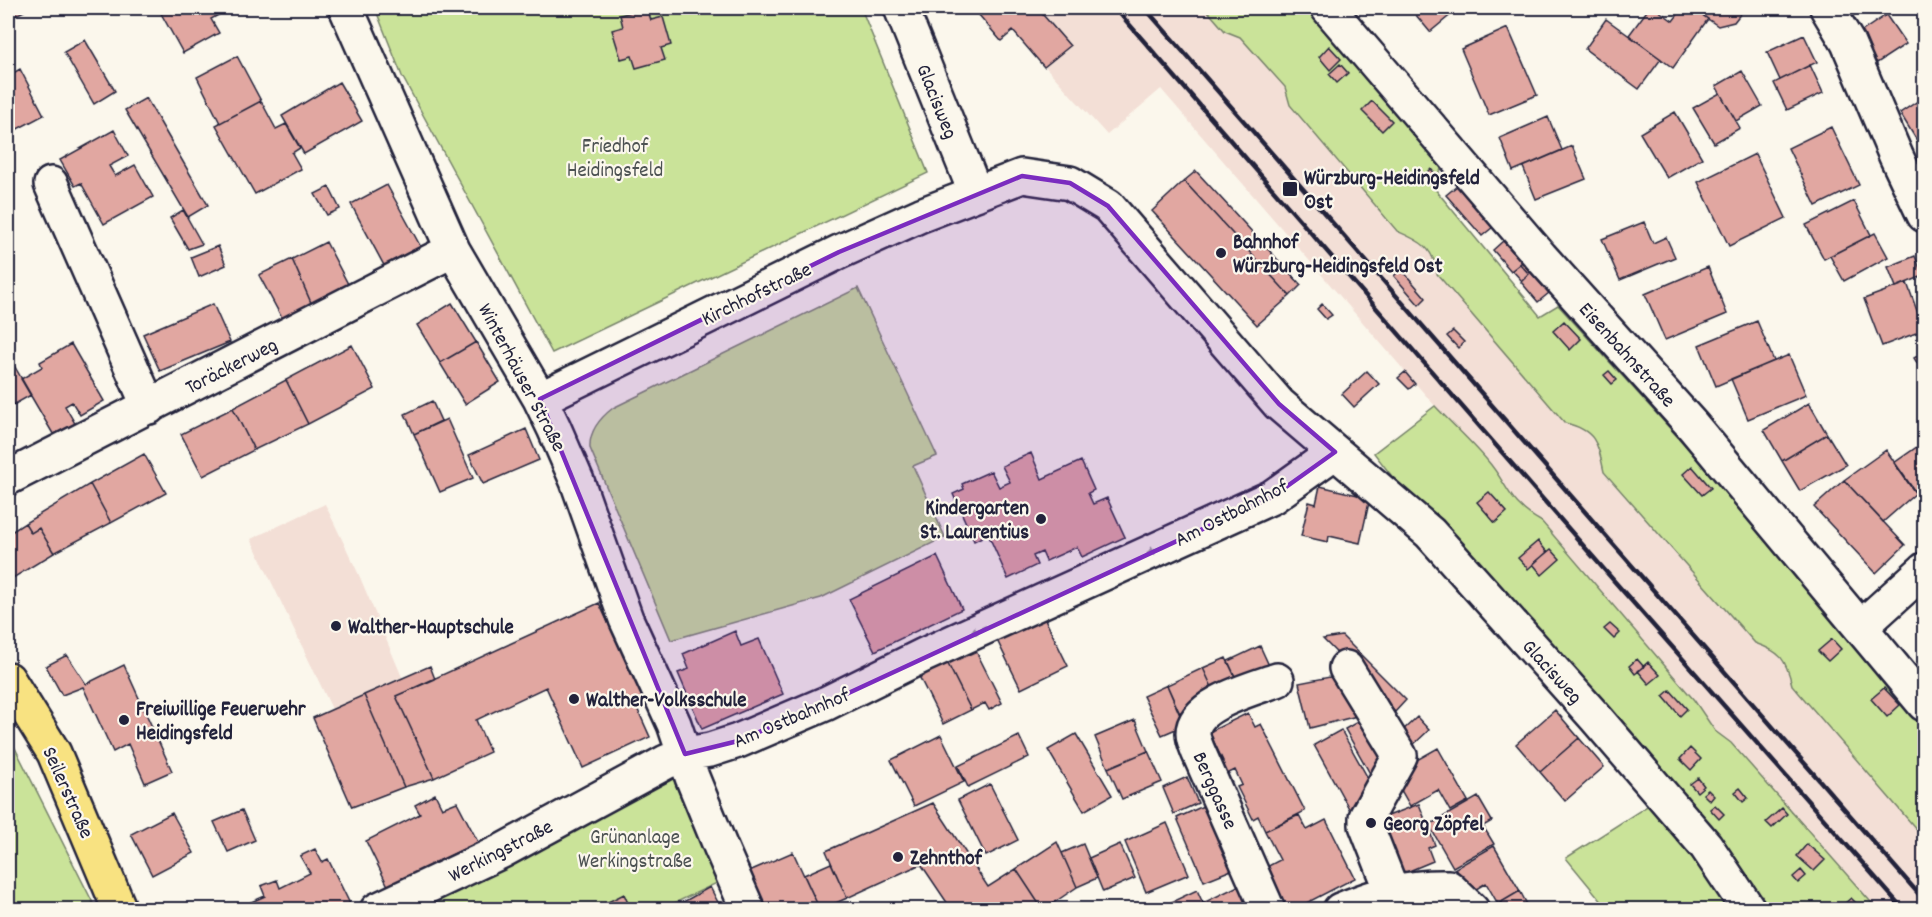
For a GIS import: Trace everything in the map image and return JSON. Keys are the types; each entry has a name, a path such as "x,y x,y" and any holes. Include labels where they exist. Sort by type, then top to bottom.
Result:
{"main road":[{"name":"Seilerstraße","path":"8,679 54,753 120,909"}],"street":[{"name":"Winterhäuser Straße","path":"346,8 453,250 540,399 577,481 626,619 674,724 692,777 748,909"},
{"name":"Glacisweg","path":"901,8 976,194"},
{"name":"Eisenbahnstraße","path":"1328,8 1541,257 1692,425 1924,704"},
{"path":"1827,8 1848,43 1924,215"},
{"path":"976,194 1022,176 1070,183 1108,206 1278,404 1335,452"},
{"path":"51,184 149,407"},
{"name":"Kirchhofstraße","path":"540,399 839,252 921,215 976,194"},
{"name":"Toräckerweg","path":"8,478 453,250"},
{"name":"Glacisweg","path":"1335,452 1430,533 1595,717 1706,846 1749,909"},
{"name":"Am Ostbahnhof","path":"685,754 710,750 738,741 817,707 924,655 1272,497 1335,452"},
{"path":"1861,627 1924,570"},
{"path":"1346,668 1400,756 1366,817 1366,825 1392,891"},
{"name":"Berggasse","path":"1268,909 1198,751 1193,732 1204,711 1233,695 1276,680"},
{"name":"Werkingstraße","path":"377,909 502,851 666,762 685,754"},
{"path":"1340,909 1392,891 1424,886 1460,898"}],"highlighted area":[{"path":"1022,176 1070,183 1108,206 1279,404 1335,452 1272,497 827,703 738,741 685,754 540,399 839,252"}],"shaded area":[{"path":"973,8 1205,8 1225,31 1240,37 1285,87 1290,105 1397,231 1422,242 1435,260 1437,274 1565,423 1580,426 1598,444 1604,473 1755,643 1773,649 1787,665 1792,685 1924,838 1924,909 1877,909 1731,743 1715,731 1694,700 1542,522 1528,514 1511,498 1488,460 1435,406 1161,89 1107,135 1013,31 1001,41"},
{"name":"Walther-Hauptschule","path":"325,504 359,575 402,677 332,709 251,539"}],"green space":[{"name":"Friedhof Heidingsfeld","path":"375,8 861,8 928,173 552,353 402,76"},
{"path":"1205,8 1309,8 1442,165 1435,189 1540,316 1558,305 1714,477 1924,728 1924,838 1792,685 1785,663 1777,653 1755,643 1604,472 1597,446 1589,434 1565,423 1437,274 1433,257 1429,251 1413,238 1397,231 1290,105 1285,87 1240,37 1225,31"},
{"path":"858,288 937,456 913,466 945,537 821,598 671,640 590,448 593,431 613,408"},
{"path":"1435,406 1487,460 1515,501 1530,515 1542,522 1694,700 1715,731 1731,743 1877,909 1608,909 1566,858 1649,805 1670,788 1394,479 1374,453"},
{"path":"8,734 96,909 8,909"},
{"name":"Grünanlage Werkingstraße","path":"666,762 717,883 662,909 377,910"}],"building":[{"path":"8,8 30,8 8,19"},
{"path":"158,8 231,8 211,19 219,33 183,53"},
{"path":"647,8 651,20 663,17 671,45 661,48 665,60 636,68 632,56 621,59 612,30 623,27 620,15"},
{"path":"973,8 1037,8 1070,46 1044,67 1013,31 1001,41"},
{"path":"1410,8 1459,8 1430,32"},
{"path":"1649,8 1655,8 1673,21 1683,8 1692,8 1708,19 1673,68 1629,35"},
{"path":"1692,8 1745,8 1734,22 1718,26"},
{"path":"1886,15 1906,44 1877,63 1858,34"},
{"path":"1606,19 1661,59 1639,89 1585,49"},
{"path":"1508,28 1537,95 1489,115 1461,49"},
{"path":"1804,35 1817,62 1780,80 1767,52"},
{"path":"85,40 115,91 94,104 64,52"},
{"path":"1329,46 1341,59 1330,70 1319,57"},
{"path":"237,56 261,101 220,123 197,77"},
{"path":"1340,64 1348,73 1337,83 1329,74"},
{"path":"1810,65 1823,93 1787,110 1774,83"},
{"path":"20,69 44,115 8,134 8,76"},
{"path":"1742,71 1762,106 1736,121 1716,86"},
{"path":"339,82 362,121 304,154 282,116"},
{"path":"1720,93 1740,128 1714,143 1693,108"},
{"path":"1924,97 1924,152 1900,113"},
{"path":"146,98 208,205 188,217 125,110"},
{"path":"261,101 276,129 286,124 300,148 292,153 301,169 255,194 216,125"},
{"path":"1372,101 1392,121 1382,131 1362,111"},
{"path":"1675,112 1702,158 1667,178 1640,133"},
{"path":"1548,117 1562,150 1513,171 1500,138"},
{"path":"1831,127 1859,185 1816,206 1788,148"},
{"path":"114,130 128,156 109,166 115,176 135,165 153,197 104,224 81,183 75,186 60,160"},
{"path":"1572,146 1586,179 1536,199 1523,167"},
{"path":"1755,154 1786,218 1729,246 1698,182"},
{"path":"1431,169 1437,176 1429,183 1423,177"},
{"path":"1196,171 1301,285 1290,296 1184,181"},
{"name":"Bahnhof Würzburg-Heidingsfeld Ost","path":"1184,181 1290,296 1257,325 1152,211"},
{"path":"387,185 423,251 387,271 351,204"},
{"path":"1457,186 1493,227 1482,236 1446,195"},
{"path":"329,187 340,209 327,215 315,194"},
{"path":"1854,201 1871,235 1824,259 1806,225"},
{"path":"183,210 202,244 188,249 170,218"},
{"path":"1644,222 1653,243 1666,237 1675,257 1620,280 1602,239"},
{"path":"1875,233 1888,257 1844,281 1830,256"},
{"path":"1503,241 1522,262 1511,271 1493,250"},
{"path":"326,242 349,286 312,305 292,259"},
{"path":"218,246 226,265 199,277 191,257"},
{"path":"1915,256 1923,276 1896,287 1888,267"},
{"path":"292,259 312,305 283,320 259,275"},
{"path":"1522,262 1549,293 1538,302 1521,282 1529,274 1520,264"},
{"path":"1520,264 1529,274 1522,281 1512,270"},
{"path":"1708,267 1727,314 1665,340 1645,294"},
{"path":"1401,269 1426,298 1419,305 1394,276"},
{"path":"1907,283 1924,330 1882,346 1864,299"},
{"path":"452,303 476,342 440,363 417,325"},
{"path":"213,304 230,342 160,371 143,334"},
{"path":"1322,304 1332,315 1326,319 1317,309"},
{"path":"1564,321 1581,339 1570,350 1553,331"},
{"path":"1757,321 1774,361 1716,386 1699,345"},
{"path":"1453,331 1464,342 1458,348 1447,336"},
{"path":"476,342 500,382 465,404 440,363"},
{"path":"71,344 104,401 80,415 72,402 65,406 77,427 56,439 21,379 42,367 40,362"},
{"path":"352,345 375,389 308,424 286,380"},
{"path":"1924,352 1924,374 1914,358"},
{"path":"8,355 31,395 8,408"},
{"path":"1789,355 1806,395 1748,419 1731,379"},
{"path":"1367,371 1379,384 1354,407 1342,394"},
{"path":"1609,371 1617,380 1612,384 1604,375"},
{"path":"1405,372 1415,384 1409,389 1398,378"},
{"path":"286,380 308,424 254,450 233,408"},
{"path":"432,401 441,421 414,434 405,414"},
{"path":"1809,403 1827,434 1782,461 1764,430"},
{"path":"233,408 254,450 203,476 181,434"},
{"path":"447,419 473,478 440,492 414,434"},
{"path":"526,429 539,460 483,484 469,455"},
{"path":"1827,434 1846,465 1800,491 1782,461"},
{"path":"1924,442 1924,503 1923,504 1894,463"},
{"path":"1886,450 1916,493 1883,522 1844,480"},
{"name":"Kindergarten St. Laurentius","path":"1031,453 1042,479 1081,461 1094,490 1088,493 1093,504 1107,498 1125,537 1082,557 1077,547 1046,561 1042,552 1033,556 1037,565 1008,579 988,534 974,541 953,494 964,489 962,484 991,471 999,487 1010,482 1002,466"},
{"path":"144,454 166,493 111,523 90,484"},
{"path":"1692,466 1711,488 1702,495 1683,474"},
{"path":"1844,480 1905,545 1876,573 1814,507"},
{"path":"90,484 111,523 54,553 39,528 31,533 25,523"},
{"path":"1320,486 1370,498 1360,543 1329,536 1328,542 1301,536 1309,502 1316,504"},
{"path":"1489,492 1507,512 1495,523 1477,502"},
{"path":"25,523 31,533 39,528 54,553 8,581 8,534"},
{"path":"1538,541 1547,552 1528,569 1518,558"},
{"path":"1551,549 1560,559 1542,575 1533,564"},
{"path":"937,556 962,609 875,651 849,599"},
{"path":"599,603 646,705 637,708 650,737 583,768 546,687 476,720 490,752 434,778 396,696"},
{"path":"1042,613 1068,666 1021,689 995,636"},
{"path":"1610,624 1620,633 1614,639 1604,629"},
{"path":"735,631 741,646 759,639 783,694 702,729 678,673 689,669 683,654"},
{"path":"1342,636 1406,700 1395,712 1323,639"},
{"path":"1832,639 1841,649 1828,661 1818,651"},
{"path":"1260,646 1271,670 1239,685 1228,661"},
{"path":"975,649 1002,703 989,710 985,703 971,710 947,662"},
{"name":"Freiwillige Feuerwehr Heidingsfeld","path":"67,655 86,684 124,665 172,771 145,783 128,744 113,752 83,687 62,695 46,666"},
{"path":"1226,658 1239,685 1216,696 1203,668"},
{"path":"1637,659 1644,667 1635,674 1629,666"},
{"path":"947,662 971,710 943,724 919,676"},
{"path":"1648,662 1660,675 1649,684 1638,671"},
{"name":"Walther-Hauptschule","path":"430,666 435,679 396,696 434,778 404,787 364,695"},
{"path":"1203,668 1216,696 1179,713 1167,685"},
{"path":"1345,674 1365,714 1310,728 1299,683"},
{"path":"1167,685 1185,725 1162,735 1143,696"},
{"path":"1884,688 1900,705 1887,717 1871,699"},
{"path":"1670,690 1687,709 1680,716 1663,696"},
{"name":"Walther-Hauptschule","path":"364,695 404,787 352,807 313,718"},
{"path":"1555,710 1579,738 1540,772 1516,744"},
{"path":"1248,713 1255,727 1261,724 1305,811 1265,831 1258,816 1253,819 1237,787 1242,785 1235,770 1223,776 1217,764 1223,761 1209,732"},
{"path":"1373,713 1395,753 1377,786 1345,729"},
{"path":"1417,717 1429,730 1412,746 1400,733"},
{"path":"1135,720 1148,751 1108,768 1095,737"},
{"path":"1341,730 1374,789 1357,823 1314,745"},
{"path":"1076,734 1112,795 1084,811 1048,750"},
{"path":"941,735 964,782 914,806 891,760"},
{"path":"1019,736 1029,757 968,787 958,766"},
{"path":"1579,738 1604,767 1565,801 1540,772"},
{"path":"1438,748 1468,801 1450,811 1438,790 1410,806 1392,774"},
{"path":"1690,748 1701,759 1691,770 1680,759"},
{"path":"1148,751 1162,782 1122,799 1108,768"},
{"path":"1187,777 1198,803 1174,814 1163,788"},
{"path":"1698,778 1704,786 1697,792 1690,784"},
{"path":"990,784 1018,840 986,856 958,800"},
{"path":"1740,788 1748,798 1743,802 1735,792"},
{"path":"1708,790 1714,796 1710,801 1703,794"},
{"path":"435,794 442,808 457,802 478,842 388,886 366,841 420,814 415,805"},
{"path":"1478,797 1492,821 1483,826 1494,844 1453,867 1429,825"},
{"path":"1212,802 1239,867 1204,881 1177,818"},
{"name":"Zehnthof","path":"933,803 988,887 1016,869 1043,910 952,910 921,864 847,898 826,851"},
{"path":"1419,804 1435,845 1428,848 1433,861 1397,876 1375,821"},
{"path":"1715,805 1724,814 1719,819 1710,809"},
{"path":"1782,808 1787,814 1772,828 1766,822"},
{"path":"242,810 255,840 228,852 214,822"},
{"path":"172,813 194,853 152,875 131,834"},
{"path":"1299,815 1307,830 1326,820 1355,878 1293,910 1278,910 1259,871 1280,860 1265,831"},
{"path":"1167,823 1189,874 1146,892 1125,842"},
{"path":"1057,842 1077,887 1043,910 1016,869"},
{"path":"1083,844 1097,878 1077,887 1062,853"},
{"path":"1120,844 1135,878 1103,892 1089,858"},
{"path":"1807,844 1825,860 1814,871 1797,856"},
{"path":"1494,846 1520,891 1498,904 1486,883 1468,894 1454,869"},
{"path":"315,849 322,862 328,859 353,910 233,910 265,896 261,886 277,880 280,888 310,873 300,856"},
{"path":"793,852 820,910 765,910 747,872"},
{"path":"831,863 847,898 820,910 804,875"},
{"path":"1801,870 1806,876 1798,883 1793,877"},
{"path":"1242,884 1254,910 1206,910 1203,903"},
{"path":"710,887 722,910 669,910"},
{"path":"1197,890 1206,910 1165,910 1163,906"},
{"path":"1520,891 1530,910 1489,910 1498,904"},
{"path":"624,894 631,910 594,910 594,909"},
{"path":"1851,898 1860,907 1857,910 1850,910 1844,904"},
{"path":"1454,906 1456,910 1420,910"}],"railway":[{"path":"1115,8 1904,910"},
{"path":"1145,8 1924,900"}],"place":[{"name":"Würzburg-Heidingsfeld Ost","path":"1290,189"},
{"name":"Bahnhof Würzburg-Heidingsfeld Ost","path":"1221,253"},
{"name":"Kindergarten St. Laurentius","path":"1041,519"},
{"name":"Walther-Hauptschule","path":"336,626"},
{"name":"Walther-Volksschule","path":"574,699"},
{"name":"Freiwillige Feuerwehr Heidingsfeld","path":"124,720"},
{"name":"Georg Zöpfel","path":"1371,823"},
{"name":"Zehnthof","path":"898,857"}]}
